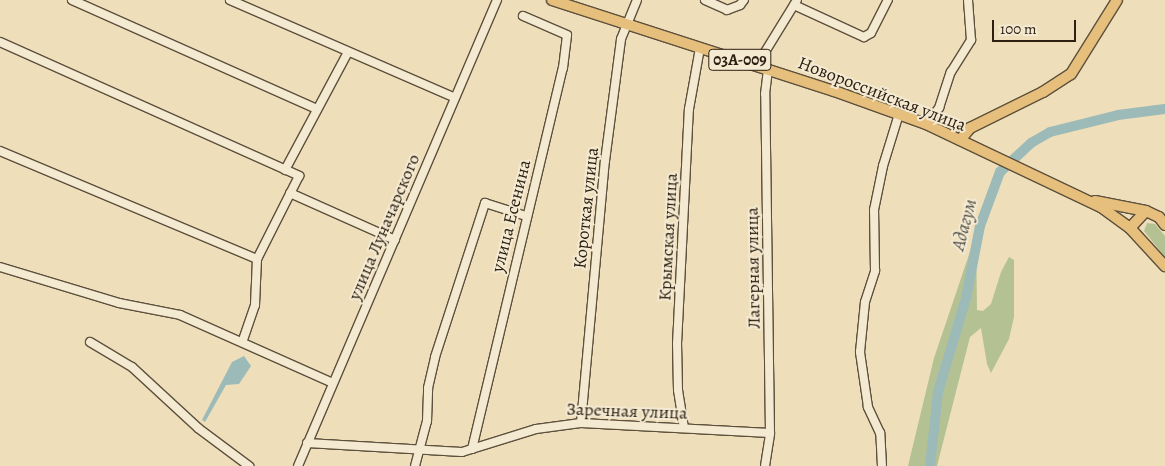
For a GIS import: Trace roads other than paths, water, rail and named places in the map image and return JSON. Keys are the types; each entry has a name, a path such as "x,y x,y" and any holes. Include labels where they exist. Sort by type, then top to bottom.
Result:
{"main road":[{"name":"Новороссийская улица","path":"552,0 757,65 926,124 1090,200"},
{"path":"960,140 970,128 1043,92 1071,74 1117,0"},
{"path":"1090,200 1146,211 1159,217 1165,224"},
{"name":"03А-009","path":"1090,200 1130,228 1165,266"},
{"path":"1130,228 1146,211"}],"street":[{"path":"72,0 317,109"},
{"path":"230,0 455,98"},
{"name":"улица Луначарского","path":"298,466 497,0"},
{"name":"Короткая улица","path":"581,423 605,161 625,24 637,0"},
{"path":"705,0 727,10 740,5 744,0"},
{"path":"757,65 795,3 864,37 871,33 888,0"},
{"path":"926,124 939,108 951,72 971,40 968,0"},
{"name":"улица Есенина","path":"472,449 526,216 563,68 567,35 523,16"},
{"path":"0,42 298,176 257,259 255,305 242,342"},
{"name":"Крымская улица","path":"684,428 684,412 678,390 677,344 689,109 700,48"},
{"path":"285,170 348,52"},
{"name":"Лагерная улица","path":"765,466 770,433 765,94 768,69"},
{"path":"882,466 880,432 868,407 860,352 865,302 875,270 874,210 883,166 899,114"},
{"path":"0,151 257,259"},
{"path":"290,193 395,240"},
{"path":"415,466 428,421 428,388 435,357 485,203 526,216"},
{"path":"0,267 119,302 180,315 333,383"},
{"path":"90,342 132,367 198,428 249,466"},
{"name":"Заречная улица","path":"308,442 462,452 559,424 581,423 770,433"}],"water":[{"path":"244,356 251,366 239,384 226,385 205,422 202,420 232,362"}],"waterway":[{"name":"Адагум","path":"930,466 938,392 966,298 980,226 1000,172 1031,143 1050,132 1118,115 1165,109"}]}
